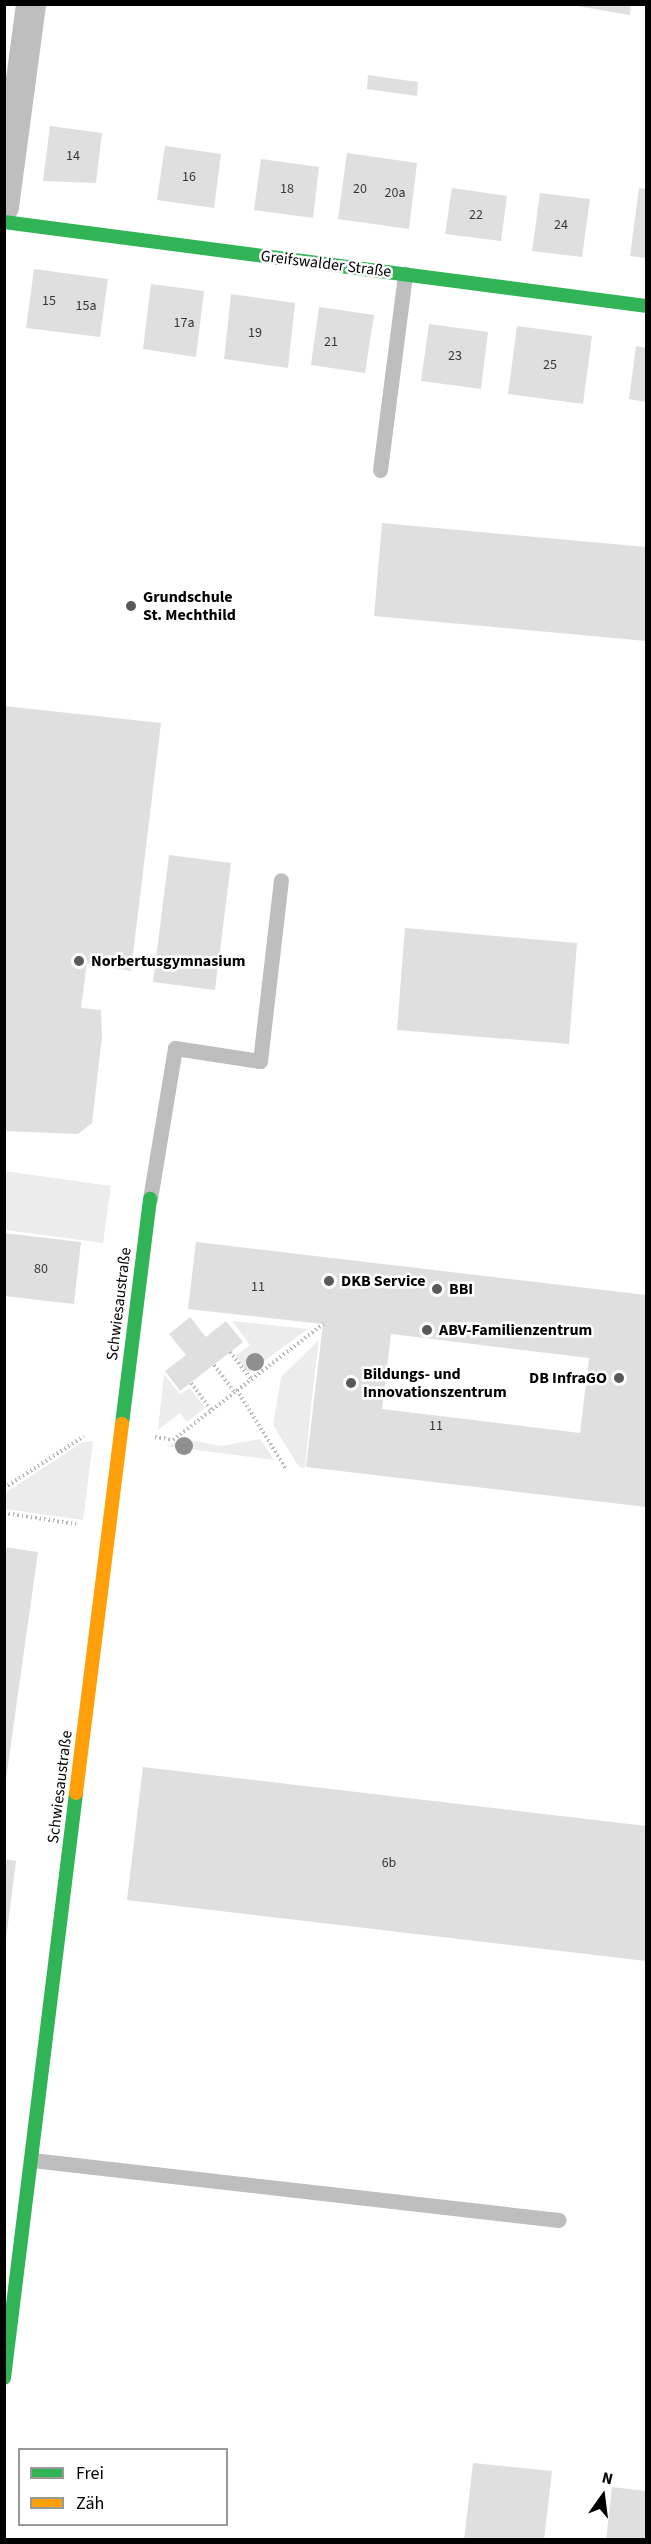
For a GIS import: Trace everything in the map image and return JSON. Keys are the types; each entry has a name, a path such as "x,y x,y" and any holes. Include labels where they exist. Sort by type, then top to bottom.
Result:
{"street":[{"path":"4,207 31,4"},
{"name":"Greifswalder Straße","path":"4,222 646,306"},
{"name":"Schwiesaustraße","path":"4,2378 107,1528 150,1199"}],"lane":[{"path":"380,470 405,274"},
{"path":"150,1199 174,1048 260,1060 281,880"},
{"path":"32,2160 559,2220"}],"path":[{"path":"4,1488 97,1428 173,1440 322,1324"},
{"path":"230,1352 251,1379"},
{"path":"214,1365 236,1391 286,1469"},
{"path":"191,1383 211,1410"},
{"path":"4,1514 107,1528"}],"shaded area":[{"path":"5,1171 111,1186 103,1243 5,1230"},
{"path":"232,1321 308,1329 248,1373 236,1356 250,1345"},
{"path":"319,1340 305,1468 299,1467 273,1425 281,1377"},
{"path":"164,1374 180,1394 190,1388 205,1408 187,1422 180,1413 158,1430"},
{"path":"184,1439 221,1446 260,1439 274,1460 166,1446"},
{"path":"93,1441 83,1520 5,1509 5,1493 83,1442"}],"building":[{"path":"565,4 631,4 630,15"},
{"path":"368,75 418,82 417,96 367,89"},
{"path":"50,126 102,133 96,183 43,181"},
{"path":"165,146 221,154 214,208 157,200"},
{"path":"347,153 417,163 409,229 338,219"},
{"path":"261,159 319,167 313,218 254,210"},
{"path":"452,188 507,196 501,241 445,234"},
{"path":"639,188 646,189 646,258 630,256"},
{"path":"540,193 590,199 582,257 532,251"},
{"path":"34,269 108,279 100,337 26,328"},
{"path":"151,284 204,291 196,357 143,349"},
{"path":"231,294 295,303 288,368 224,359"},
{"path":"319,307 374,315 365,373 311,365"},
{"path":"429,324 488,332 481,389 421,381"},
{"path":"517,326 592,336 583,404 508,394"},
{"path":"636,346 646,348 646,402 629,399"},
{"path":"382,523 646,547 646,641 374,616"},
{"name":"Norbertusgymnasium","path":"4,706 161,723 131,971 87,963 81,1008 101,1010 102,1037 92,1123 78,1134 4,1131"},
{"path":"169,855 231,863 215,990 153,982"},
{"path":"405,928 577,943 569,1044 397,1030"},
{"path":"4,1233 81,1242 74,1304 4,1296"},
{"name":"Bildungs- und Innovationszentrum","path":"196,1242 646,1295 646,1507 306,1467 323,1324 188,1309","holes":["391,1334 589,1358 580,1433 382,1409"]},
{"path":"190,1317 206,1337 226,1321 243,1342 180,1391 165,1371 186,1355 169,1334"},
{"path":"4,1547 38,1552 6,1779 4,1779"},
{"path":"143,1767 646,1826 646,1961 127,1900"},
{"path":"4,1859 16,1861 6,1939 4,1939"},
{"path":"473,2463 552,2471 544,2540 464,2540"},
{"path":"612,2487 646,2491 646,2540 606,2540"}],"traffic: fast":[{"path":"4,222 646,306"},
{"path":"122,1424 150,1199"},
{"path":"4,2378 76,1793"}],"traffic: slow":[{"path":"76,1793 122,1424"}],"place":[{"name":"Grundschule St. Mechthild","path":"131,606"},
{"name":"Norbertusgymnasium","path":"79,961"},
{"name":"DKB Service","path":"329,1281"},
{"name":"BBI","path":"437,1289"},
{"name":"ABV-Familienzentrum","path":"427,1330"},
{"name":"DB InfraGO","path":"619,1378"},
{"name":"Bildungs- und Innovationszentrum","path":"351,1383"}]}
